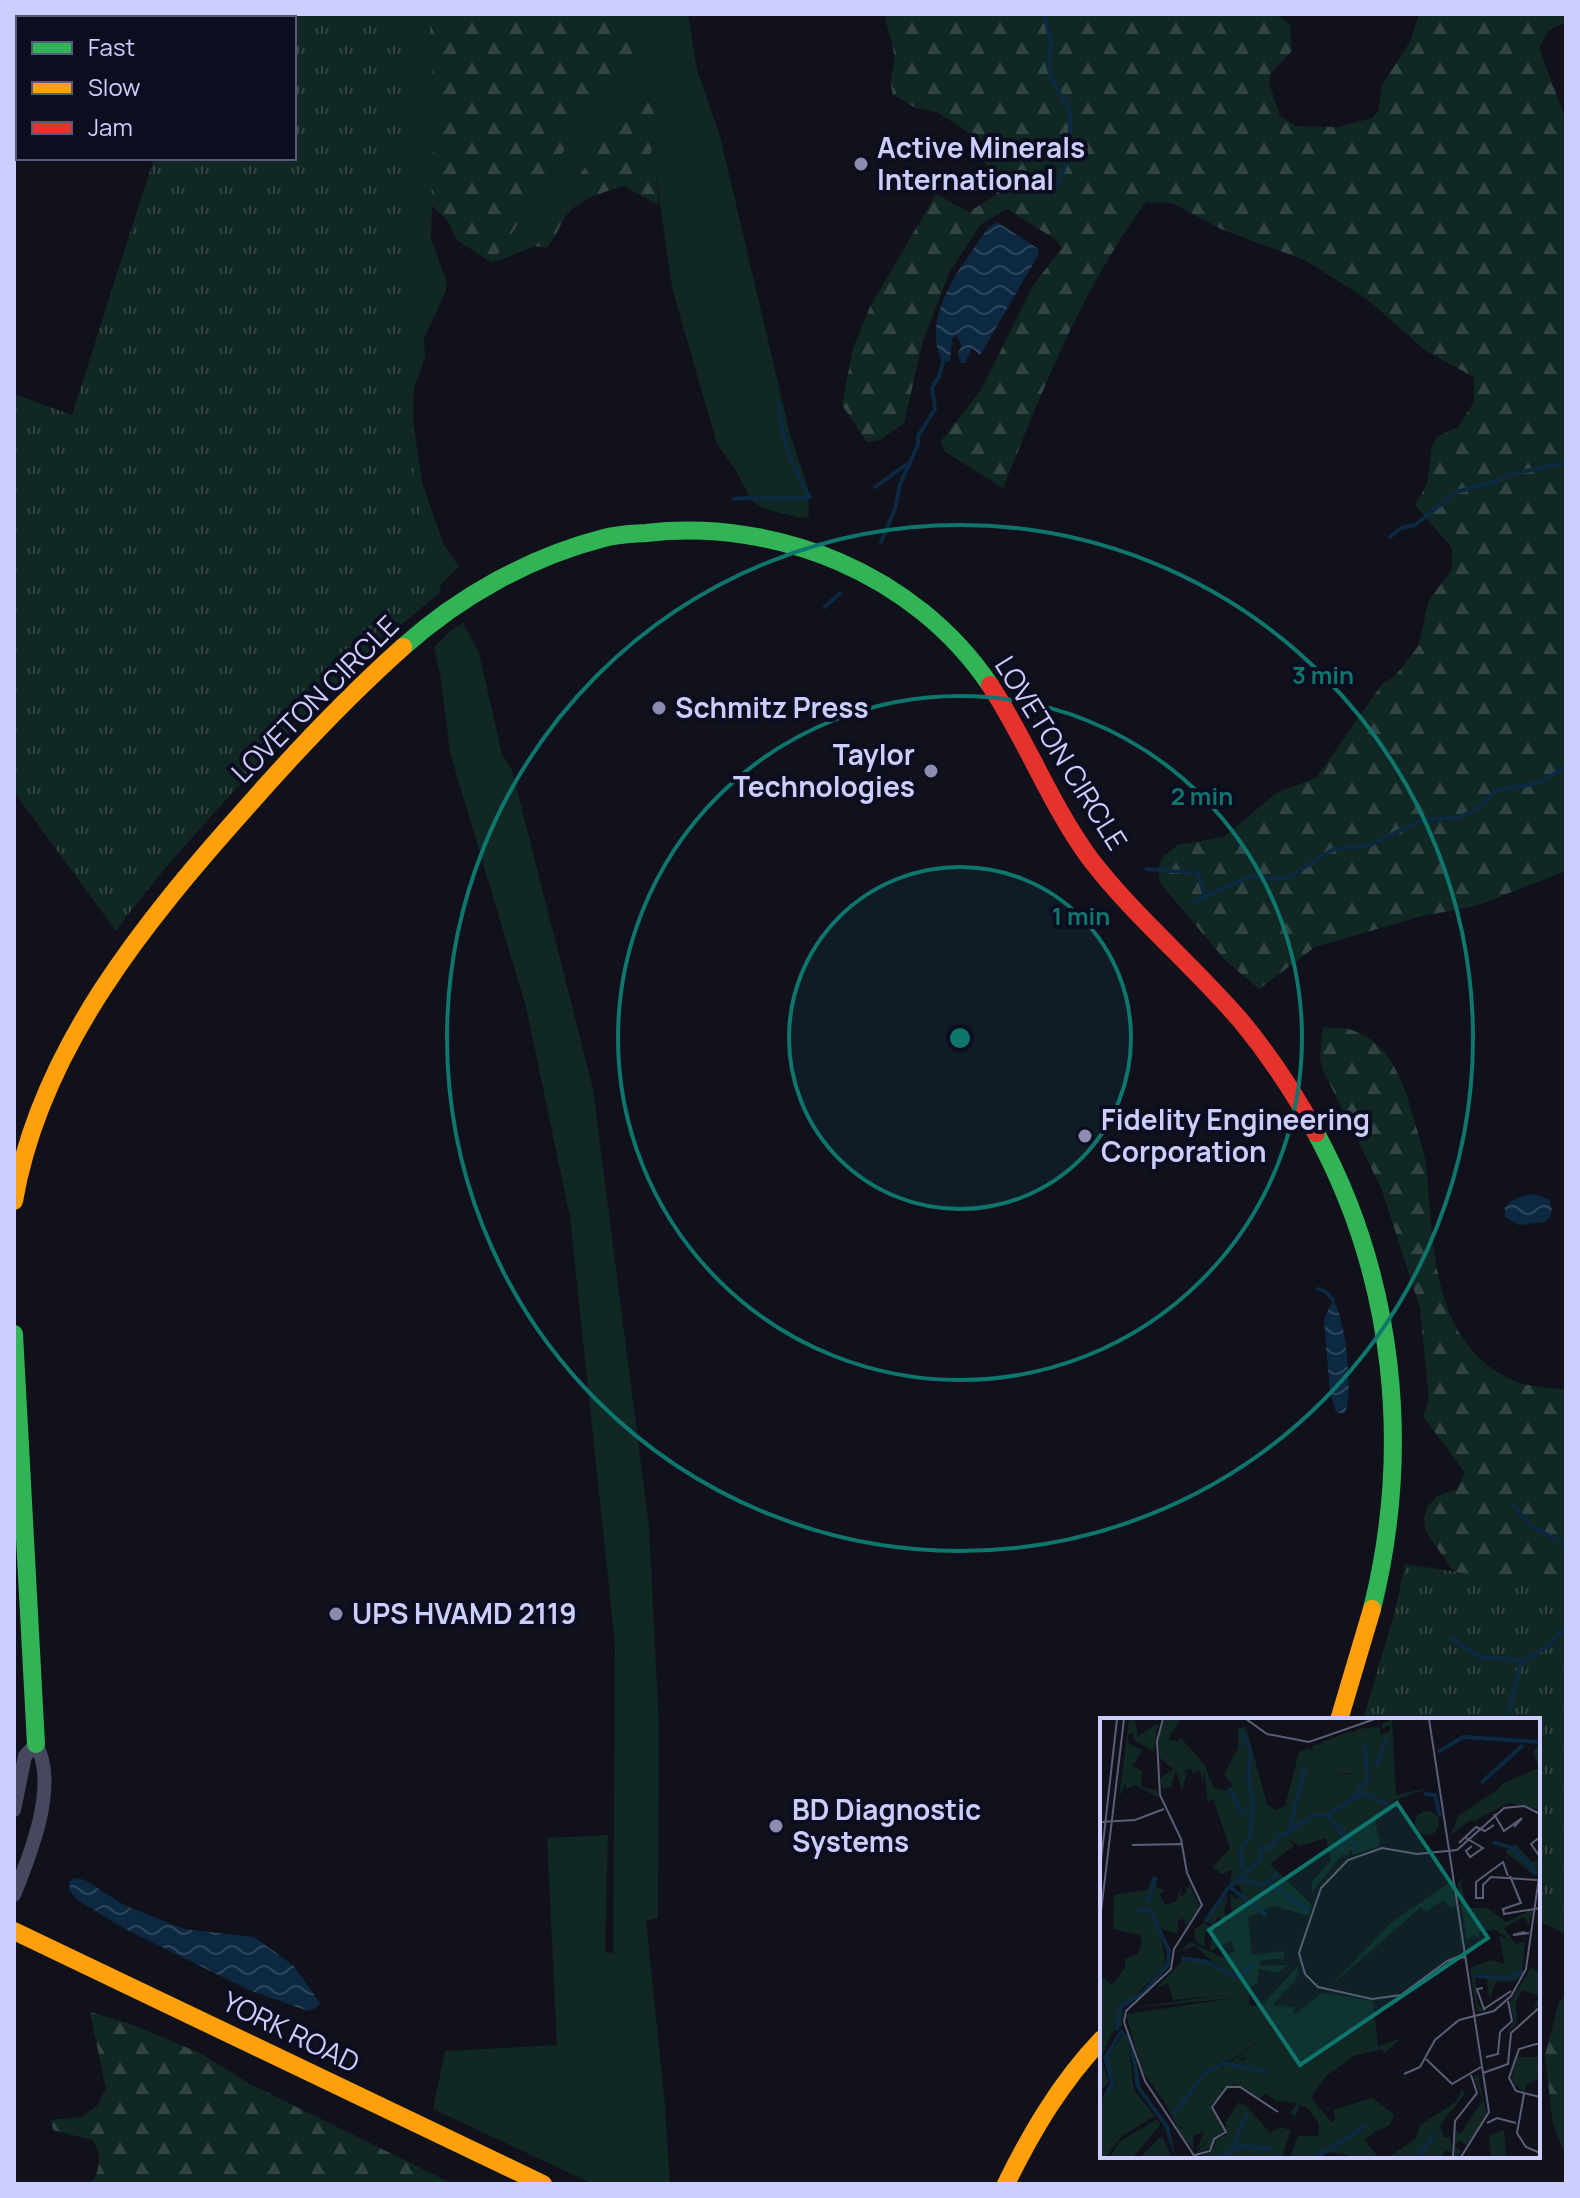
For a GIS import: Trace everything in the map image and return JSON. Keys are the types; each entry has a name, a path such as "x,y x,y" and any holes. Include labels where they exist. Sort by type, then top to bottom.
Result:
{"street":[{"name":"LOVETON CIRCLE","path":"14,1201 29,1138 57,1073 89,1011 139,933 185,875 311,734 424,629 488,584 526,563 625,532 668,528 735,532 775,539 823,555 873,578 902,597 940,629 977,668 1011,717 1080,844 1104,876 1256,1039 1299,1102 1339,1177 1358,1227 1381,1309 1390,1370 1394,1441 1392,1494 1385,1547 1370,1615 1340,1718"},
{"path":"14,1334 36,1744 44,1759 41,1813 14,1895"},
{"path":"14,1810 25,1756 36,1744"},
{"name":"YORK ROAD","path":"14,1931 543,2184"},
{"path":"1006,2184 1049,2101 1100,2041"}],"green space":[{"path":"379,14 429,14 435,116 431,239 446,280 446,291 424,339 425,358 414,388 413,419 422,482 443,543 459,567 420,604"},
{"path":"400,14 414,485 441,592 366,656 296,725 181,850 116,931 14,792 14,394 72,415 153,160 296,160 296,16 200,16"},
{"path":"429,14 631,14 639,37 638,47 577,128 548,179 492,263 457,240 448,221 431,205 435,116"},
{"path":"631,14 688,14 697,70 720,136 790,434 808,488 809,517 800,518 762,508 752,501 717,444 672,288 656,176 650,160 656,119 648,100 634,98 537,235 536,246 492,263 639,37"},
{"path":"885,14 1276,14 1290,24 1292,51 1271,73 1269,83 1280,116 1295,126 1338,127 1372,118 1378,112 1382,85 1410,42 1419,14 1566,14 1566,22 1549,30 1539,48 1566,120 1566,871 1476,906 1422,916 1315,947 1259,989 1226,961 1160,883 1158,868 1163,856 1178,845 1224,837 1276,793 1316,778 1382,684 1395,676 1419,645 1428,602 1452,569 1452,548 1415,505 1427,484 1432,446 1437,437 1458,427 1474,402 1474,377 1426,351 1368,300 1305,260 1223,230 1172,203 1146,202 1083,304 1003,488 944,451 941,441 981,390 1034,284 1062,248 1055,239 1007,209 981,224 949,273 922,344 904,423 880,440 867,442 842,405 853,348 870,307 936,194 969,212 997,194 978,145 966,131 937,112 916,108 893,95 894,55"},
{"path":"634,98 648,99 656,119 650,160 656,176 659,206 624,186 610,190 576,206 567,214 546,248 536,246 537,235"},
{"path":"463,623 479,653 502,754 512,770 593,1089 649,1527 659,1725 658,1918 646,1921 670,2184 593,2184 433,2109 445,2051 557,2045 547,1838 608,1835 605,1952 613,1953 615,1644 570,1217 526,1007 450,753 434,647"},
{"path":"1323,1027 1348,1029 1375,1043 1394,1066 1411,1109 1425,1160 1435,1256 1450,1315 1465,1341 1485,1363 1518,1382 1566,1390 1566,1926 1540,1718 1537,1718 1491,1597 1452,1569 1426,1532 1424,1518 1428,1506 1437,1496 1457,1489 1465,1473 1423,1416 1429,1400 1420,1308 1382,1190 1320,1058"},
{"path":"1405,1564 1566,1589 1566,1934 1540,1922 1540,1718 1364,1718 1395,1611"},
{"path":"1566,1995 1566,2156 1553,2125 1545,2055 1559,2002"},
{"path":"90,2012 128,2023 200,2053 250,2084 453,2184 91,2184 99,2162 92,2140 53,2130 51,2120 81,2117 97,2106 106,2089"}],"water":[{"path":"997,222 1037,248 1039,254 980,355 972,348 965,363 960,363 958,353 962,345 956,335 952,339 950,361 943,362 937,345 936,327 940,309 967,258 988,228"},
{"path":"1535,1194 1549,1200 1552,1209 1546,1222 1519,1225 1505,1217 1505,1207 1512,1201"},
{"path":"1333,1300 1341,1322 1349,1375 1344,1414 1336,1412 1330,1393 1324,1319"},
{"path":"74,1878 85,1880 124,1905 184,1929 254,1937 294,1966 320,2003 308,2011 249,1990 125,1929 76,1899 69,1890 70,1881"}],"waterway":[{"path":"1044,14 1051,42 1048,66 1070,115 1070,155 1054,192"},
{"path":"881,542 895,509 900,484 918,445 918,436 935,409 932,387 943,362"},
{"path":"734,499 810,497 788,451 778,402"},
{"path":"1390,537 1401,528 1415,525 1456,492 1511,474 1566,463"},
{"path":"875,487 907,464"},
{"path":"825,607 840,593"},
{"path":"1192,903 1250,876 1277,879 1290,876 1334,849 1368,846 1422,820 1457,818 1475,810 1496,790 1535,784 1566,766"},
{"path":"1146,869 1198,873 1205,897"},
{"path":"1318,1289 1333,1300"},
{"path":"1513,1505 1530,1525 1566,1545"},
{"path":"1506,1718 1520,1664 1550,1644 1566,1626"},
{"path":"1451,1638 1479,1657 1524,1660"}],"traffic: fast":[{"path":"403,647 472,595 549,556 615,536 695,531 744,535 793,545 839,562 883,584 923,612 959,646 990,685"},
{"path":"1316,1133 1343,1189 1364,1246 1379,1306 1389,1366 1393,1427 1391,1488 1384,1549 1372,1609"},
{"path":"14,1334 36,1744"}],"traffic: slow":[{"path":"14,1201 27,1145 47,1091 72,1039 136,941 208,851 284,766 403,647"},
{"path":"1340,1718 1372,1609"},
{"path":"14,1931 543,2184"},
{"path":"1006,2184 1048,2108 1073,2072 1100,2041"}],"traffic: jam":[{"path":"990,685 1091,860 1241,1021 1282,1076 1316,1133"}],"place":[{"name":"Active Minerals International","path":"861,164"},
{"name":"Schmitz Press","path":"659,708"},
{"name":"Taylor Technologies","path":"931,771"},
{"name":"Fidelity Engineering Corporation","path":"1085,1136"},
{"name":"UPS HVAMD 2119","path":"336,1614"},
{"name":"BD Diagnostic Systems","path":"776,1826"}]}
